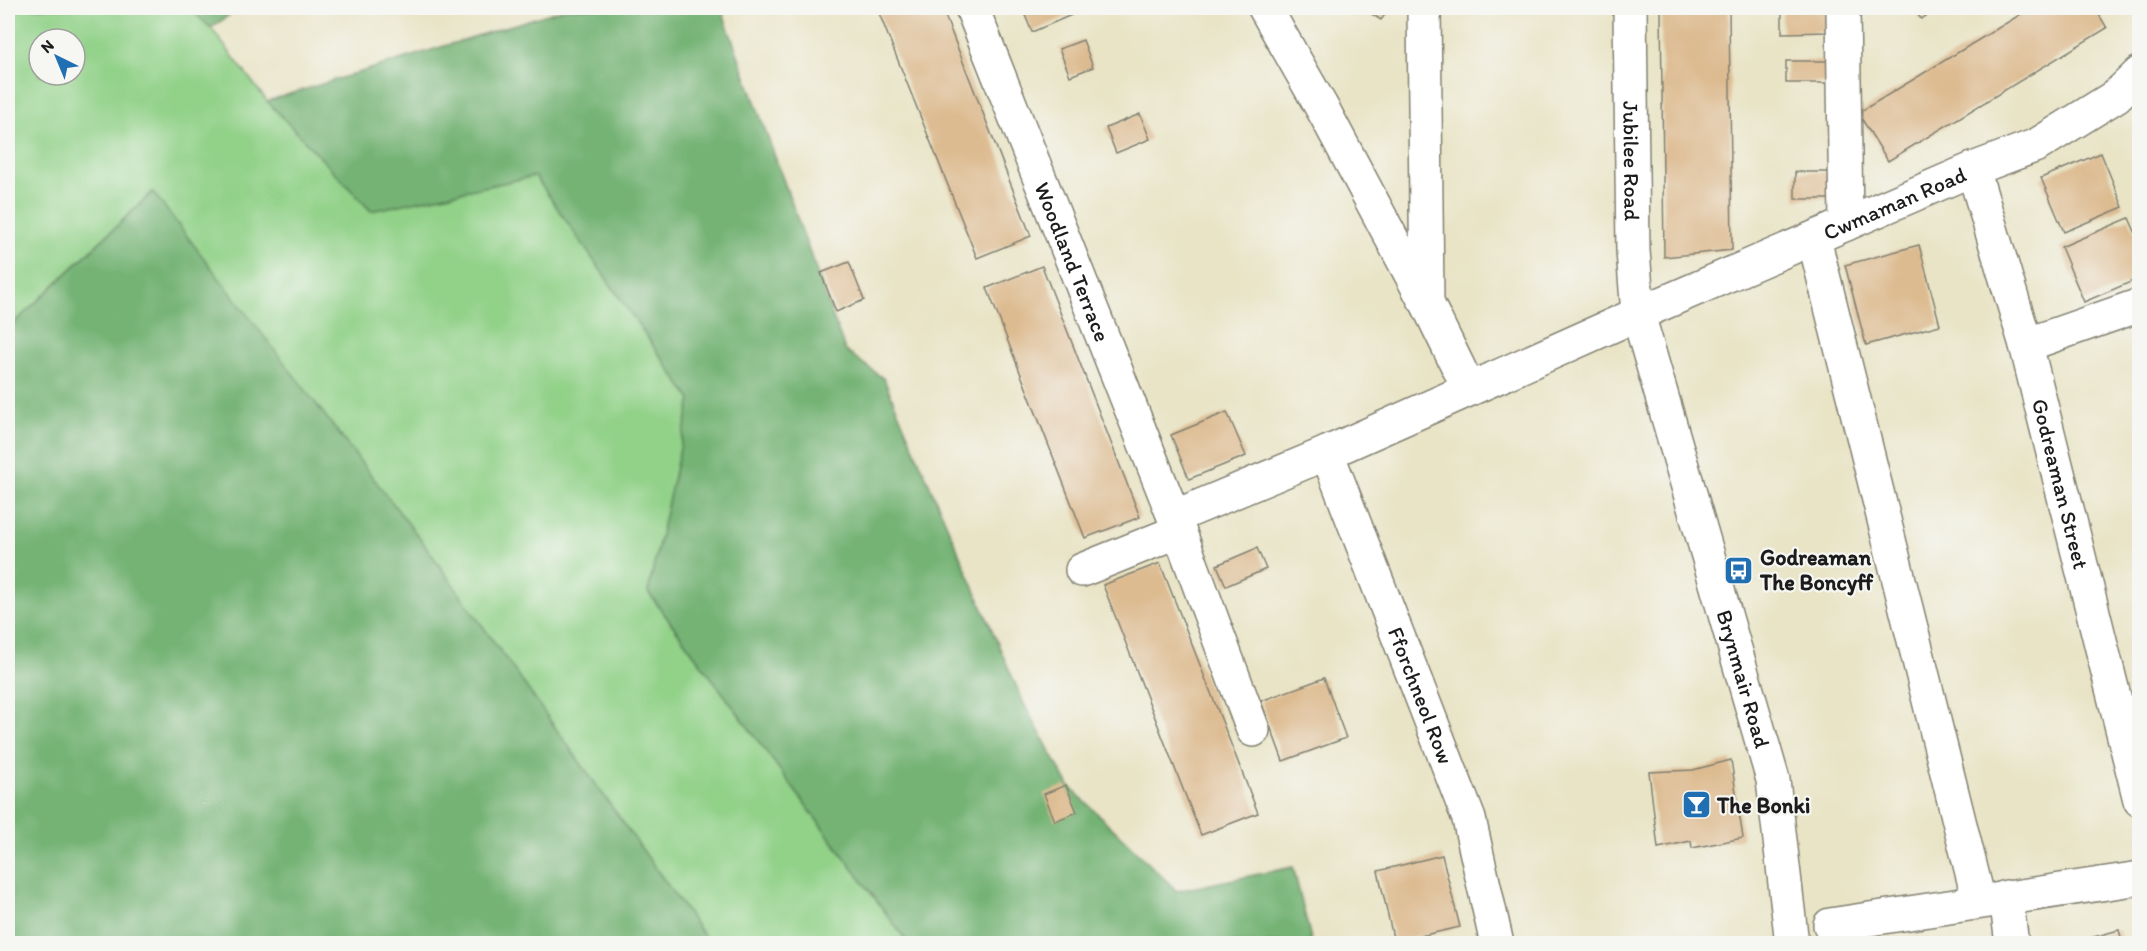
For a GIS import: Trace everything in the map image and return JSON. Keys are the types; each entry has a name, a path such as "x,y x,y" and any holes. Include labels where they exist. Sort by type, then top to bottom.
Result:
{"street":[{"name":"Woodland Terrace","path":"972,8 1176,524 1253,730"},
{"path":"1265,8 1326,115 1427,303 1470,389"},
{"path":"1425,8 1427,303"},
{"name":"Jubilee Road","path":"1630,8 1633,251 1638,314"},
{"path":"1843,8 1846,225"},
{"name":"Cwmaman Road","path":"1638,314 1973,169 2037,145 2116,96 2139,73"},
{"name":"Godreaman Street","path":"1973,169 2026,345 2139,800"},
{"path":"1815,238 1992,899 2012,944"},
{"path":"2026,345 2139,305"},
{"path":"1082,570 1327,453 1638,314"},
{"name":"Brynmair Road","path":"1638,314 1773,780 1792,944"},
{"name":"Fforchneol Row","path":"1327,453 1469,819 1497,944"},
{"path":"1830,925 2139,878"}],"green space":[{"path":"8,8 189,8 211,28 267,101 371,211 535,176 691,400 648,592 908,943 709,943 424,544 152,192 8,329"},
{"path":"189,8 239,8 211,28"},
{"path":"567,8 721,8 845,350 884,379 1024,704 1069,786 1177,891 1293,867 1312,943 908,943 648,592 691,400 535,176 371,211 267,101"},
{"path":"153,192 424,544 709,943 8,943 8,329"}],"building":[{"path":"877,8 942,8 1031,236 977,258"},
{"path":"1022,8 1074,8 1076,13 1032,32"},
{"path":"1362,8 1390,8 1381,20"},
{"path":"1661,8 1729,8 1732,250 1664,257"},
{"path":"1782,8 1829,8 1829,32 1782,33"},
{"path":"1913,8 1940,8 1921,19"},
{"path":"2031,8 2095,8 2107,28 1888,161 1858,113"},
{"path":"1083,40 1093,67 1070,76 1059,49"},
{"path":"1786,61 1829,61 1829,83 1786,83"},
{"path":"1140,114 1150,139 1116,153 1106,128"},
{"path":"2101,153 2123,207 2064,232 2041,178"},
{"path":"1795,172 1829,172 1829,199 1795,199"},
{"path":"2129,218 2140,243 2140,278 2084,302 2061,247"},
{"path":"1919,245 1940,325 1866,345 1845,265"},
{"path":"849,262 864,300 836,312 821,273"},
{"path":"1042,266 1140,517 1085,538 987,288"},
{"path":"1227,412 1246,456 1189,479 1171,435"},
{"path":"1257,548 1266,569 1226,586 1217,565"},
{"path":"1160,563 1258,813 1201,835 1103,585"},
{"path":"1324,678 1346,738 1283,761 1261,701"},
{"name":"The Bonki","path":"1731,760 1743,838 1692,848 1691,841 1658,848 1649,772 1693,770"},
{"path":"1066,785 1077,812 1055,821 1044,794"},
{"path":"1442,855 1460,927 1394,942 1378,871"},
{"path":"2119,930 2123,944 2080,944 2079,941"}],"place":[{"name":"Godreaman The Boncyff","path":"1739,570"},
{"name":"The Bonki","path":"1696,805"}]}
